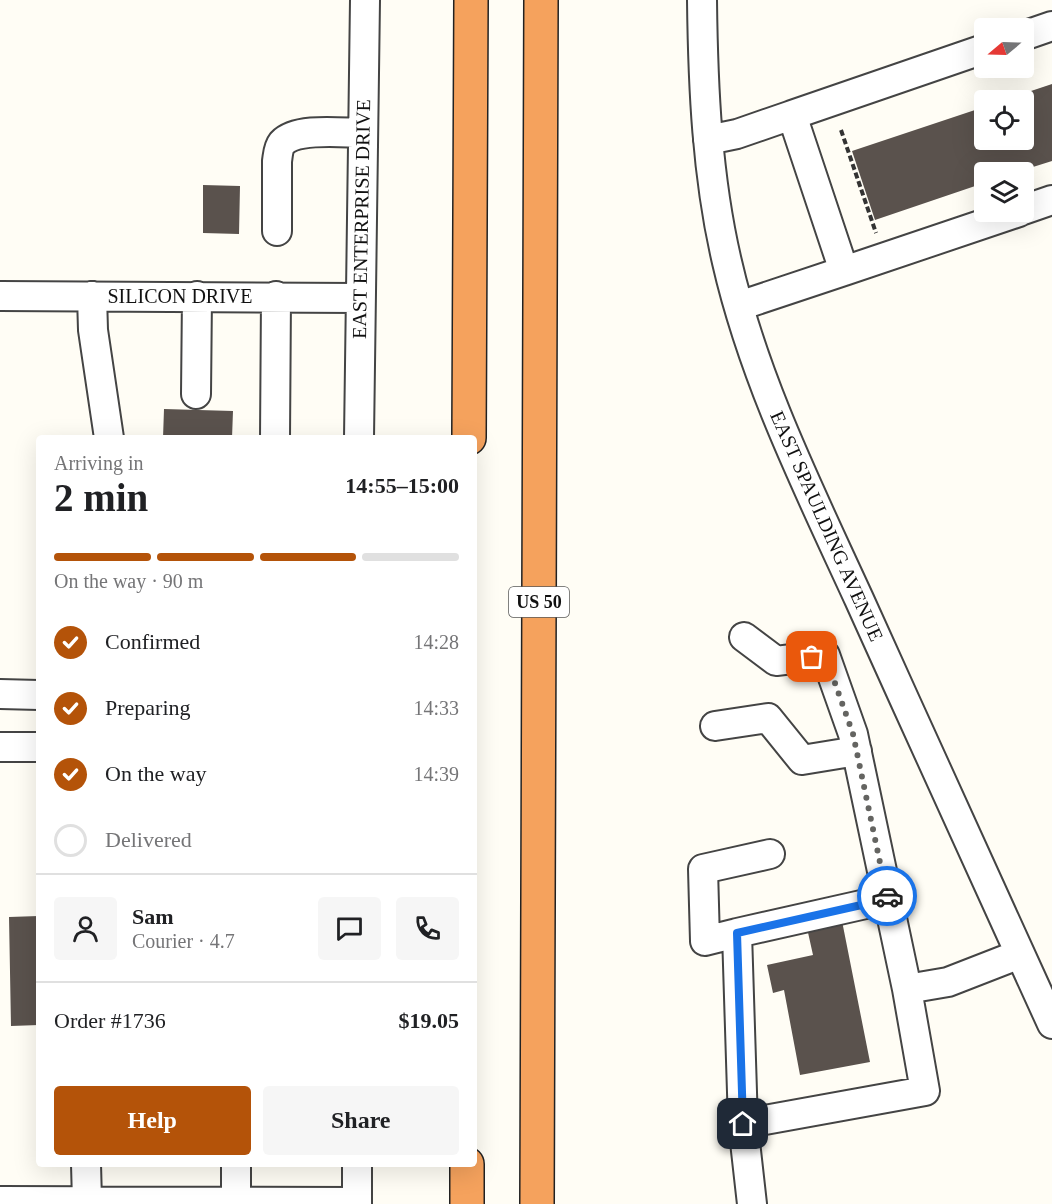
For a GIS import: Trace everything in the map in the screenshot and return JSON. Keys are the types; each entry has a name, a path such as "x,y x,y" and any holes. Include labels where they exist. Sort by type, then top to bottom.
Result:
{"highway":[{"path":"470,435 471,0"},
{"name":"US 50","path":"537,1204 541,0"},
{"path":"467,1167 467,1204"}],"street":[{"name":"EAST ENTERPRISE DRIVE","path":"359,435 365,0"},
{"name":"EAST SPAULDING AVENUE","path":"702,0 708,140 727,261 760,372 784,432 1052,1024"},
{"path":"1034,32 1052,26"},
{"path":"708,140 737,134 974,53"},
{"path":"792,115 844,271"},
{"path":"277,231 277,162 278,151 283,143 304,133 363,133"},
{"path":"1034,206 1052,200"},
{"path":"739,306 989,222"},
{"name":"SILICON DRIVE","path":"0,296 360,298"},
{"path":"92,296 93,330 109,435"},
{"path":"196,394 197,296"},
{"path":"275,435 276,296"},
{"path":"743,1124 925,1091 907,989 857,751 825,655 776,661 744,637"},
{"path":"0,694 36,694"},
{"path":"715,726 768,718 802,760 857,751"},
{"path":"0,747 36,747"},
{"path":"770,854 703,869 705,940 888,899"},
{"path":"737,933 743,1124 752,1204"},
{"path":"907,989 948,982 1020,954"},
{"path":"86,1167 87,1201"},
{"path":"236,1167 236,1202"},
{"path":"0,1201 357,1203 357,1167"}],"path":[{"path":"841,130 862,186 878,239"}],"building":[{"path":"1052,84 1052,161 1034,167 1034,162 974,162 974,186 875,220 852,151 974,110 974,150 1034,150 1034,90"},
{"path":"203,185 240,186 239,234 203,233"},
{"path":"164,409 233,411 232,435 163,435"},
{"path":"36,916 36,1025 11,1026 9,917"},
{"path":"842,921 870,1062 800,1075 784,990 773,993 767,965 813,955 807,928"}],"way so far":[{"path":"812,657 825,655 853,734 887,896"}],"route":[{"path":"743,1124 737,933 888,899 887,896"}]}
